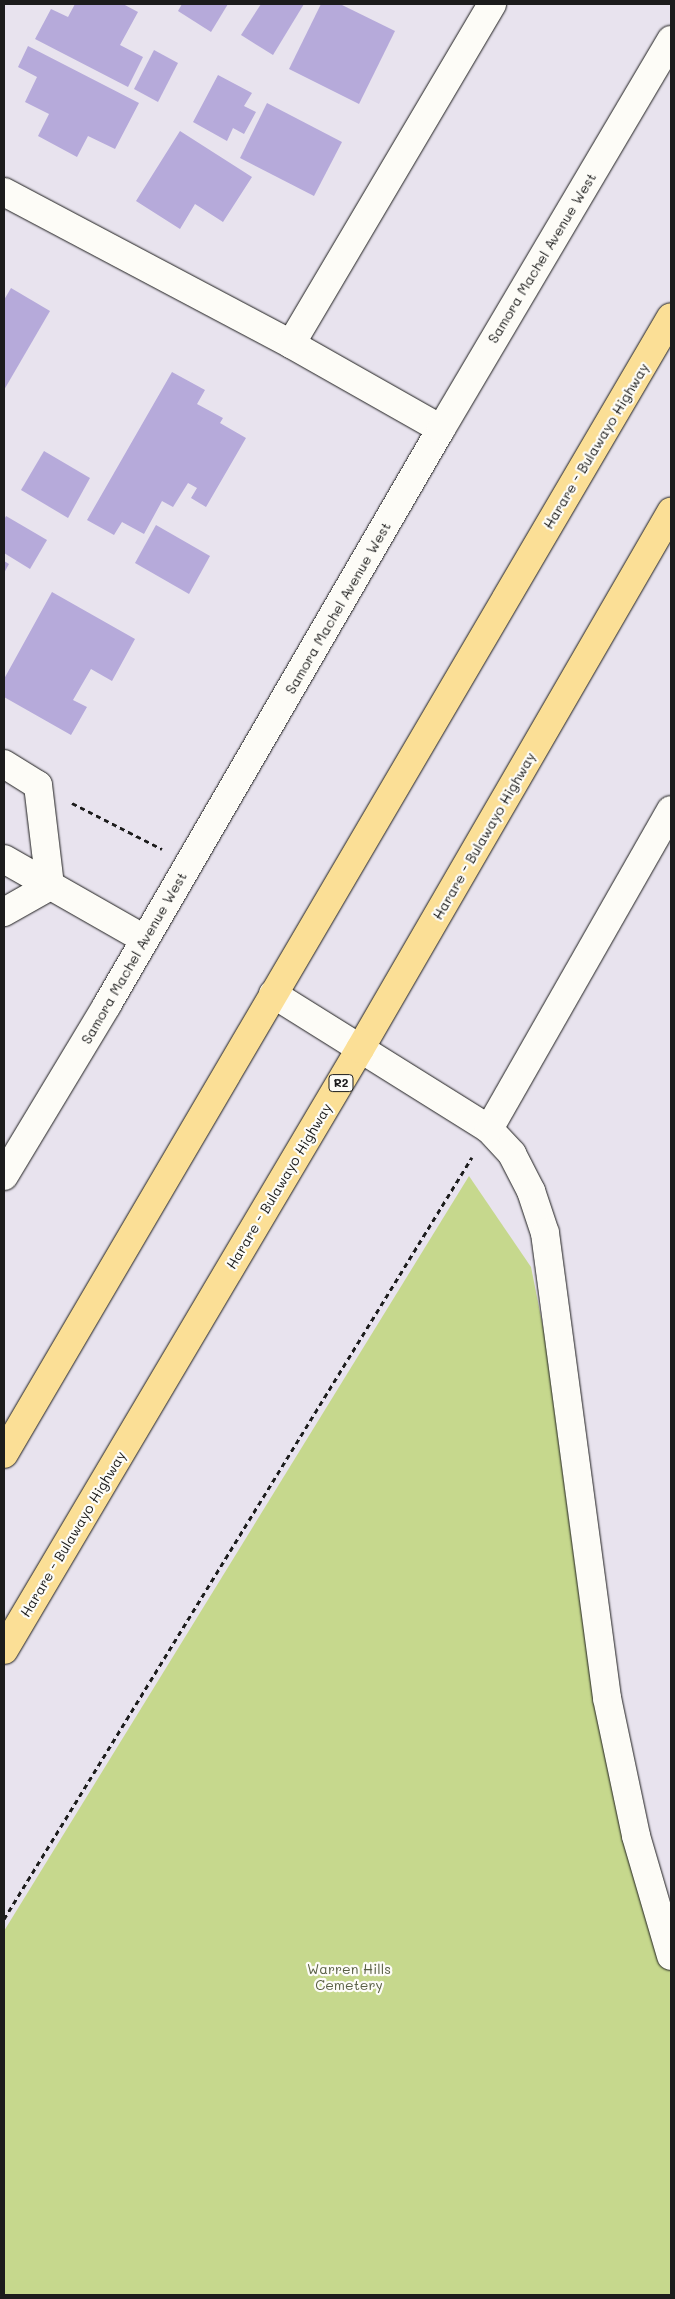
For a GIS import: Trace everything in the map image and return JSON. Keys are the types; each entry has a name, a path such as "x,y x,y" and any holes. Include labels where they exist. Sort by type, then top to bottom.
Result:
{"highway":[{"name":"Harare - Bulawayo Highway","path":"4,1454 671,318"},
{"name":"Harare - Bulawayo Highway","path":"4,1650 360,1049 671,512"}],"street":[{"path":"291,344 492,4"},
{"name":"Samora Machel Avenue West","path":"4,1176 671,40"},
{"path":"4,192 291,344 441,429"},
{"path":"4,764 38,785 50,886"},
{"path":"489,1129 671,810"},
{"path":"4,859 144,939"},
{"path":"4,912 50,886"},
{"path":"273,994 489,1129 512,1154 531,1191 545,1232 607,1698 636,1836 671,1956"}],"path":[{"path":"38,785 189,863"},
{"path":"4,1919 489,1129"}],"green space":[{"name":"Warren Hills Cemetery","path":"469,1176 531,1267 671,1967 671,2295 4,2295 4,1931"}],"building":[{"path":"75,4 123,4 138,12 120,45 143,57 128,87 35,39 51,9 68,17"},
{"path":"182,4 228,4 211,32 178,11"},
{"path":"261,4 304,4 273,55 241,35"},
{"path":"321,4 340,4 395,31 359,104 289,69"},
{"path":"28,46 139,103 115,149 88,136 77,157 38,136 49,114 25,102 37,77 18,67"},
{"path":"154,50 178,63 158,102 134,89"},
{"path":"218,75 252,93 244,106 256,112 244,134 233,128 227,141 193,122"},
{"path":"267,103 342,142 314,196 240,158"},
{"path":"180,131 252,177 223,222 195,204 180,229 136,201"},
{"path":"11,288 50,311 4,390 4,300"},
{"path":"172,372 205,390 197,404 223,418 220,423 246,438 206,507 191,498 197,488 188,483 173,507 162,501 144,534 122,522 114,535 87,520"},
{"path":"44,451 90,478 68,518 21,490"},
{"path":"6,516 47,540 30,569 4,553 4,520"},
{"path":"156,525 210,556 189,594 135,563"},
{"path":"4,561 9,564 4,573"},
{"path":"52,592 135,639 112,681 91,669 73,700 87,707 71,735 4,697 4,679"}]}
